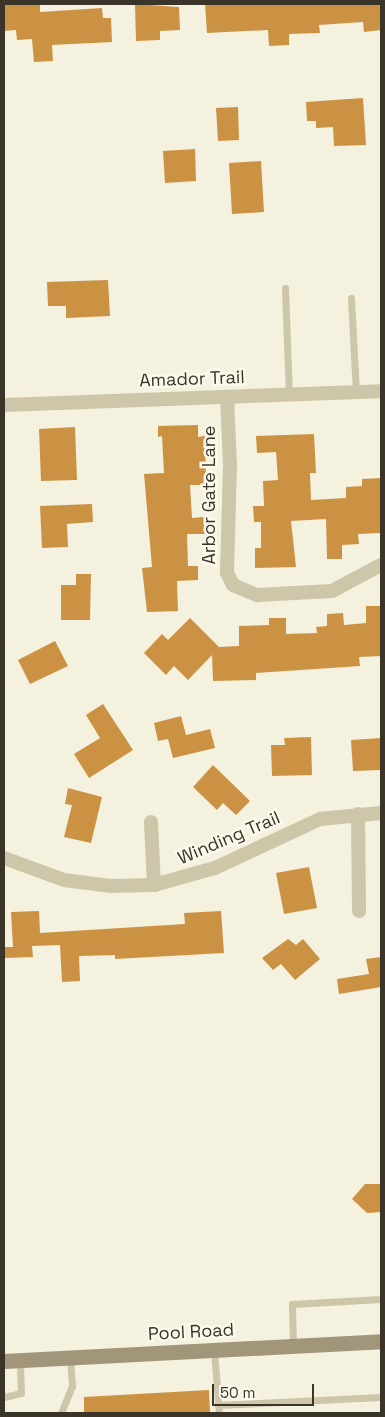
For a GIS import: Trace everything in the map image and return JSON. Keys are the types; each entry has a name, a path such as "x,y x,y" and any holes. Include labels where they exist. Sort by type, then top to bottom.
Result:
{"main road":[{"name":"Pool Road","path":"4,1361 381,1340"}],"street":[{"name":"Amador Trail","path":"4,405 381,391"},
{"name":"Arbor Gate Lane","path":"227,397 230,465 227,573 233,585 257,595 332,591 381,565"},
{"name":"Winding Trail","path":"4,858 64,880 110,886 154,885 215,868 320,819 381,813"},
{"path":"358,814 359,911"},
{"path":"151,822 154,885"}],"lane":[{"path":"285,288 289,395"},
{"path":"351,298 356,392"},
{"path":"293,1346 292,1304 381,1299"},
{"path":"214,1350 219,1409 381,1397"},
{"path":"61,1413 72,1386 70,1358"},
{"path":"4,1397 21,1393 20,1360"}],"building":[{"path":"4,4 40,4 40,12 102,8 103,18 111,18 112,42 52,45 53,61 34,62 32,39 17,40 16,30 4,31"},
{"path":"135,4 179,7 180,30 160,31 160,40 136,41"},
{"path":"205,4 380,4 381,30 364,32 363,22 319,25 320,33 289,34 289,45 269,46 268,30 207,33"},
{"path":"363,98 366,145 334,146 333,127 316,128 316,121 307,121 306,102"},
{"path":"238,107 239,140 218,141 216,108"},
{"path":"195,149 196,181 165,183 163,151"},
{"path":"261,161 264,212 232,214 229,163"},
{"path":"108,280 110,316 66,318 66,306 48,306 47,282"},
{"path":"198,425 198,437 205,436 206,485 190,485 192,518 204,517 205,534 187,534 188,566 198,566 198,580 177,581 178,611 147,612 142,568 152,567 144,474 164,473 162,436 158,437 158,426"},
{"path":"75,427 77,480 41,481 39,429"},
{"path":"314,434 316,473 310,473 311,500 346,498 346,487 362,486 362,479 381,478 381,533 358,534 359,544 342,545 342,559 327,559 326,519 291,521 296,567 255,568 255,548 261,548 261,522 254,522 253,506 264,506 263,481 278,480 276,452 257,453 256,436"},
{"path":"92,504 93,522 67,524 68,547 42,548 40,506"},
{"path":"76,574 91,574 90,620 61,620 61,585 76,585"},
{"path":"366,606 381,606 381,656 359,657 360,666 256,673 256,680 213,681 212,655 188,680 174,666 166,675 144,653 162,634 168,640 190,618 219,647 239,646 239,626 269,625 269,618 286,618 286,634 317,633 316,627 327,626 327,614 343,613 344,625 366,623"},
{"path":"55,641 68,666 30,684 18,660"},
{"path":"103,704 133,750 89,778 74,754 100,738 86,715"},
{"path":"181,716 186,735 210,729 215,748 173,758 168,739 158,741 154,723"},
{"path":"311,737 312,775 272,776 271,745 285,745 284,738"},
{"path":"381,738 381,770 353,771 351,740"},
{"path":"213,765 250,801 236,815 223,803 217,810 193,787"},
{"path":"68,788 102,797 91,843 64,837 72,805 65,804"},
{"path":"309,867 317,908 284,914 276,873"},
{"path":"39,911 40,933 185,924 184,913 221,911 224,953 115,959 115,955 79,956 80,981 62,982 60,945 32,946 33,957 4,958 4,947 13,947 11,912"},
{"path":"288,939 296,945 303,939 320,959 295,980 281,964 273,970 262,958"},
{"path":"381,957 381,987 339,994 337,979 369,974 366,959"},
{"path":"365,1184 381,1184 381,1212 367,1213 352,1199"},
{"path":"209,1390 210,1413 84,1413 84,1397"}]}
